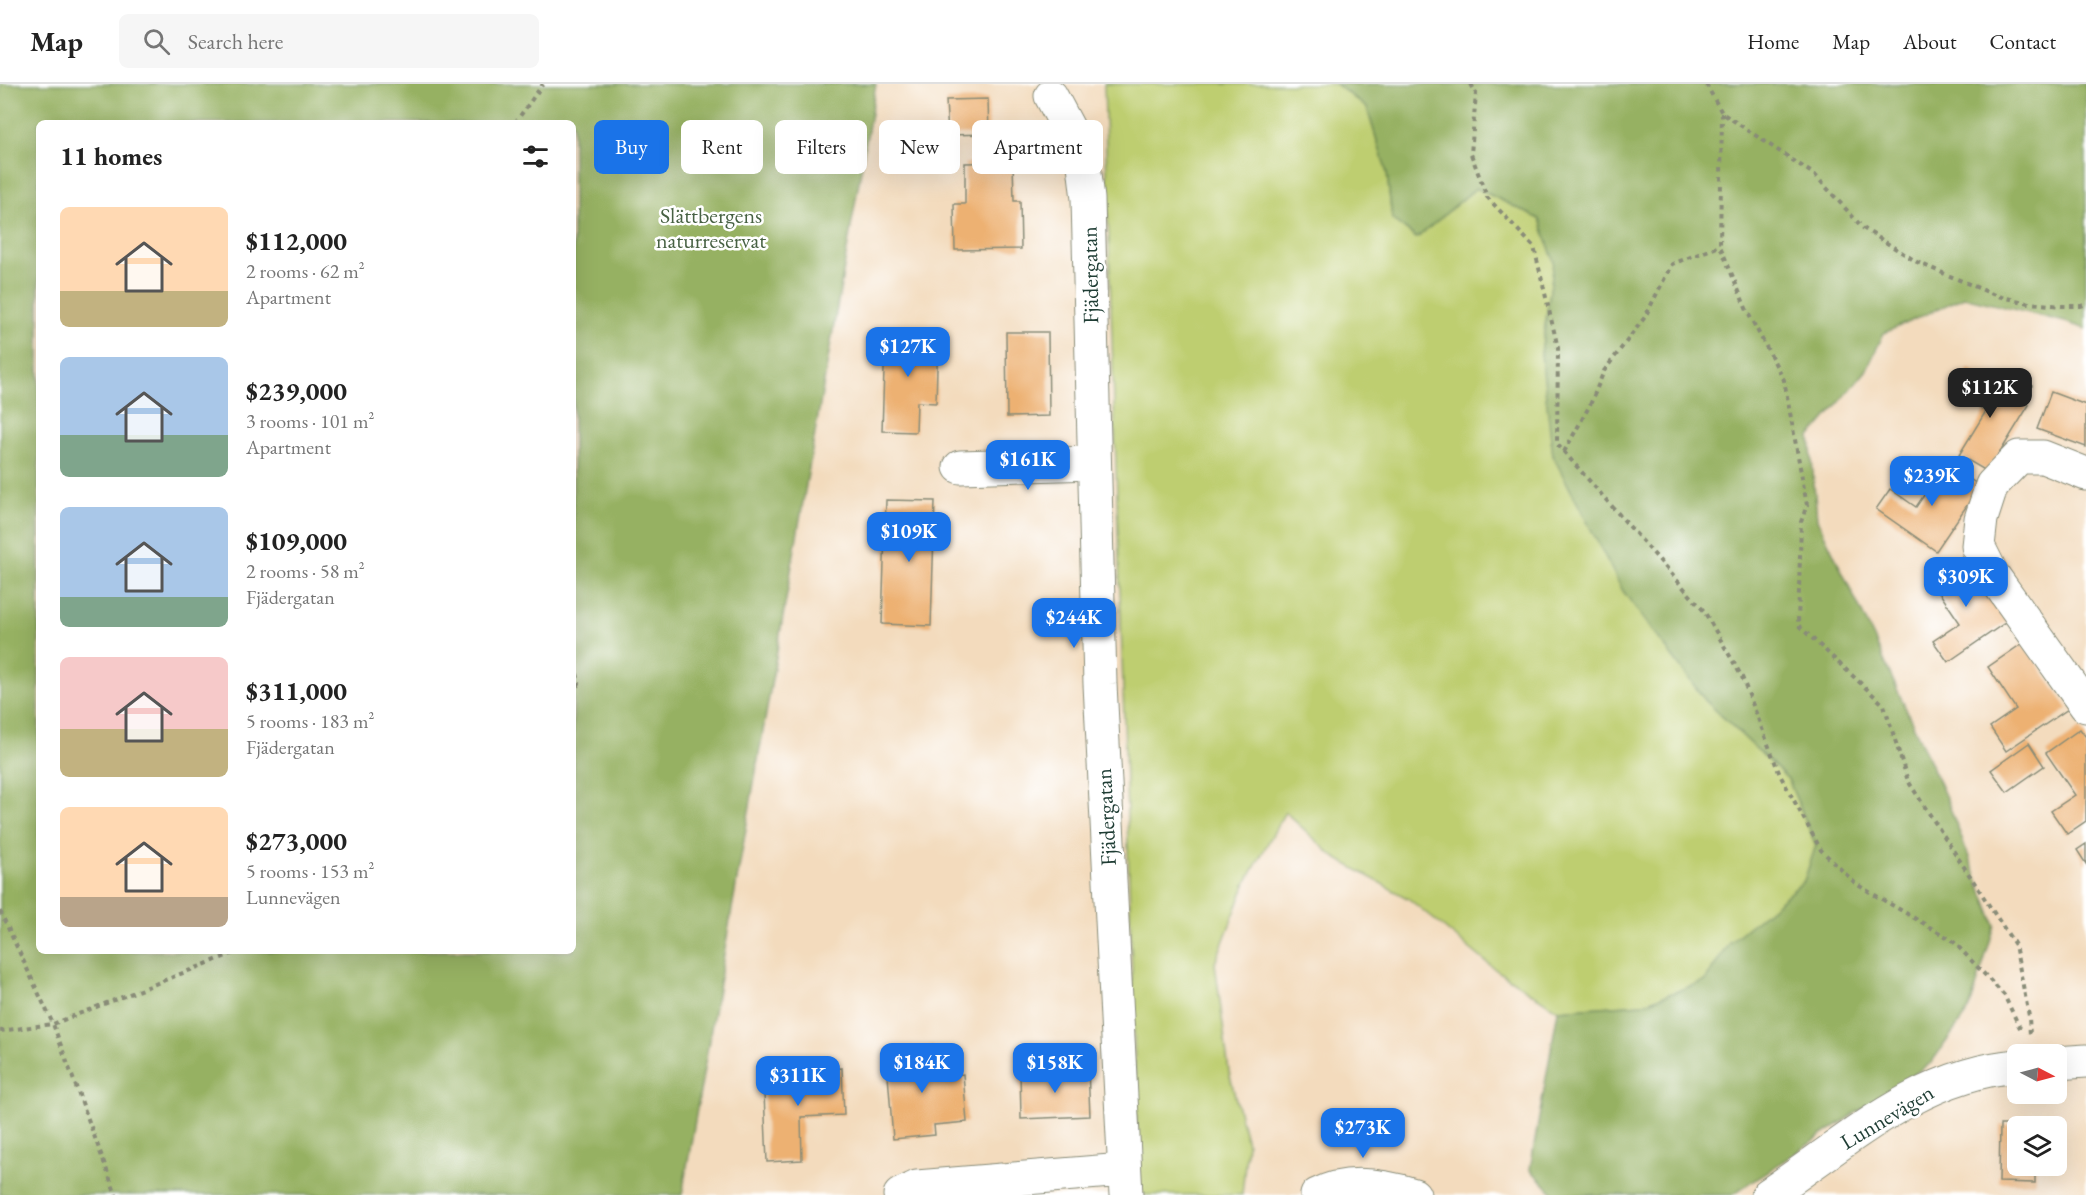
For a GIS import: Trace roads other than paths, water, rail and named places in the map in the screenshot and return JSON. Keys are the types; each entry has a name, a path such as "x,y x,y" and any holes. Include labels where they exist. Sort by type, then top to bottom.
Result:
{"street":[{"name":"Fjädergatan","path":"900,1195 917,1187 1125,1183 1100,684 1087,188 1083,156 1051,96"},
{"path":"2086,474 2043,457 2019,458 1992,485 1981,519 1978,546 1992,574 2086,706"},
{"path":"960,467 1094,463"},
{"name":"Lunnevägen","path":"1768,1195 1866,1125 1944,1082 1992,1068 2007,1059"},
{"path":"2067,1062 2086,1061"},
{"path":"1317,1195 1328,1190 1368,1184 1414,1195"}],"park label":[{"name":"Slättbergens naturreservat","path":"711,228"}]}
